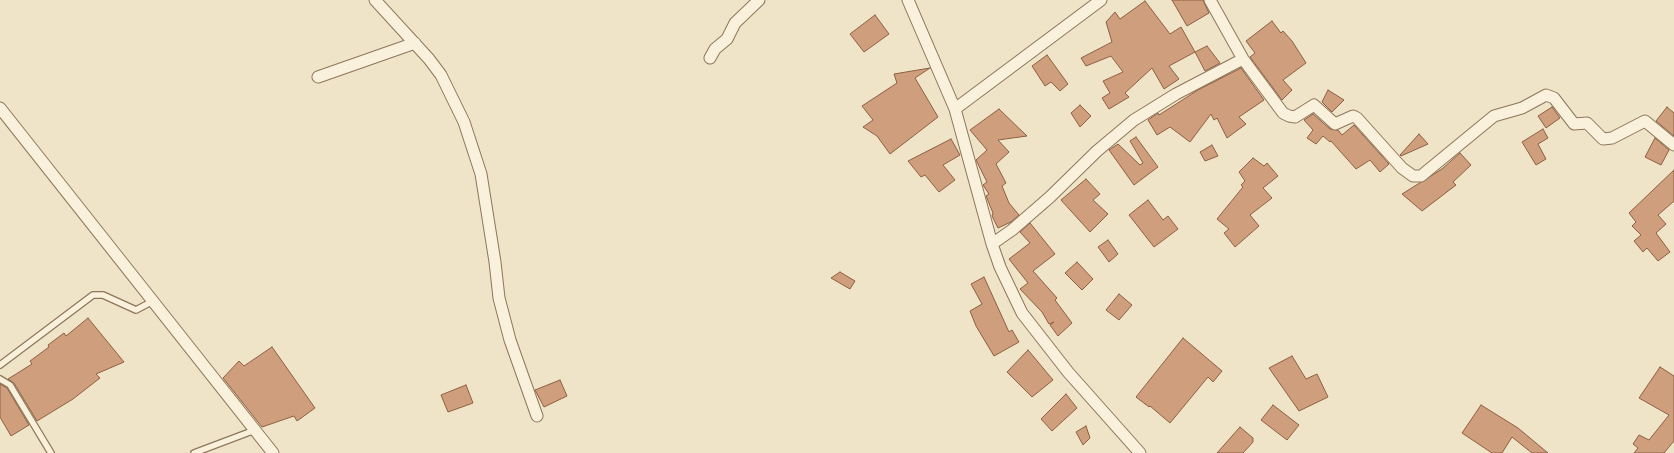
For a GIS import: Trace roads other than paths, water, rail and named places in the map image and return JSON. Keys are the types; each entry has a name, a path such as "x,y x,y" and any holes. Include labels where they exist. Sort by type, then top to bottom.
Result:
{"street":[{"path":"375,0 415,43 441,75 454,99 473,148 481,174 495,262 499,298 510,340 538,416"},
{"path":"710,58 715,49 727,39 735,23 759,0"},
{"path":"908,0 955,109 992,244 1000,267 1024,316 1068,372 1140,453"},
{"path":"955,109 1101,0"},
{"path":"1210,0 1243,59 1286,115 1295,117 1314,105 1335,124 1353,116 1357,118 1402,168 1413,176 1421,176 1494,116 1522,108 1546,95 1554,98 1574,124 1587,123 1603,139 1612,138 1645,121 1674,144"},
{"path":"318,78 415,43"},
{"path":"992,244 1012,230 1050,197 1097,151 1134,120 1176,94 1243,59"},
{"path":"0,108 273,453"}],"lane":[{"path":"0,365 93,295 103,295 136,310 153,301"},
{"path":"0,379 10,385 51,453"},
{"path":"194,453 255,430"}]}
